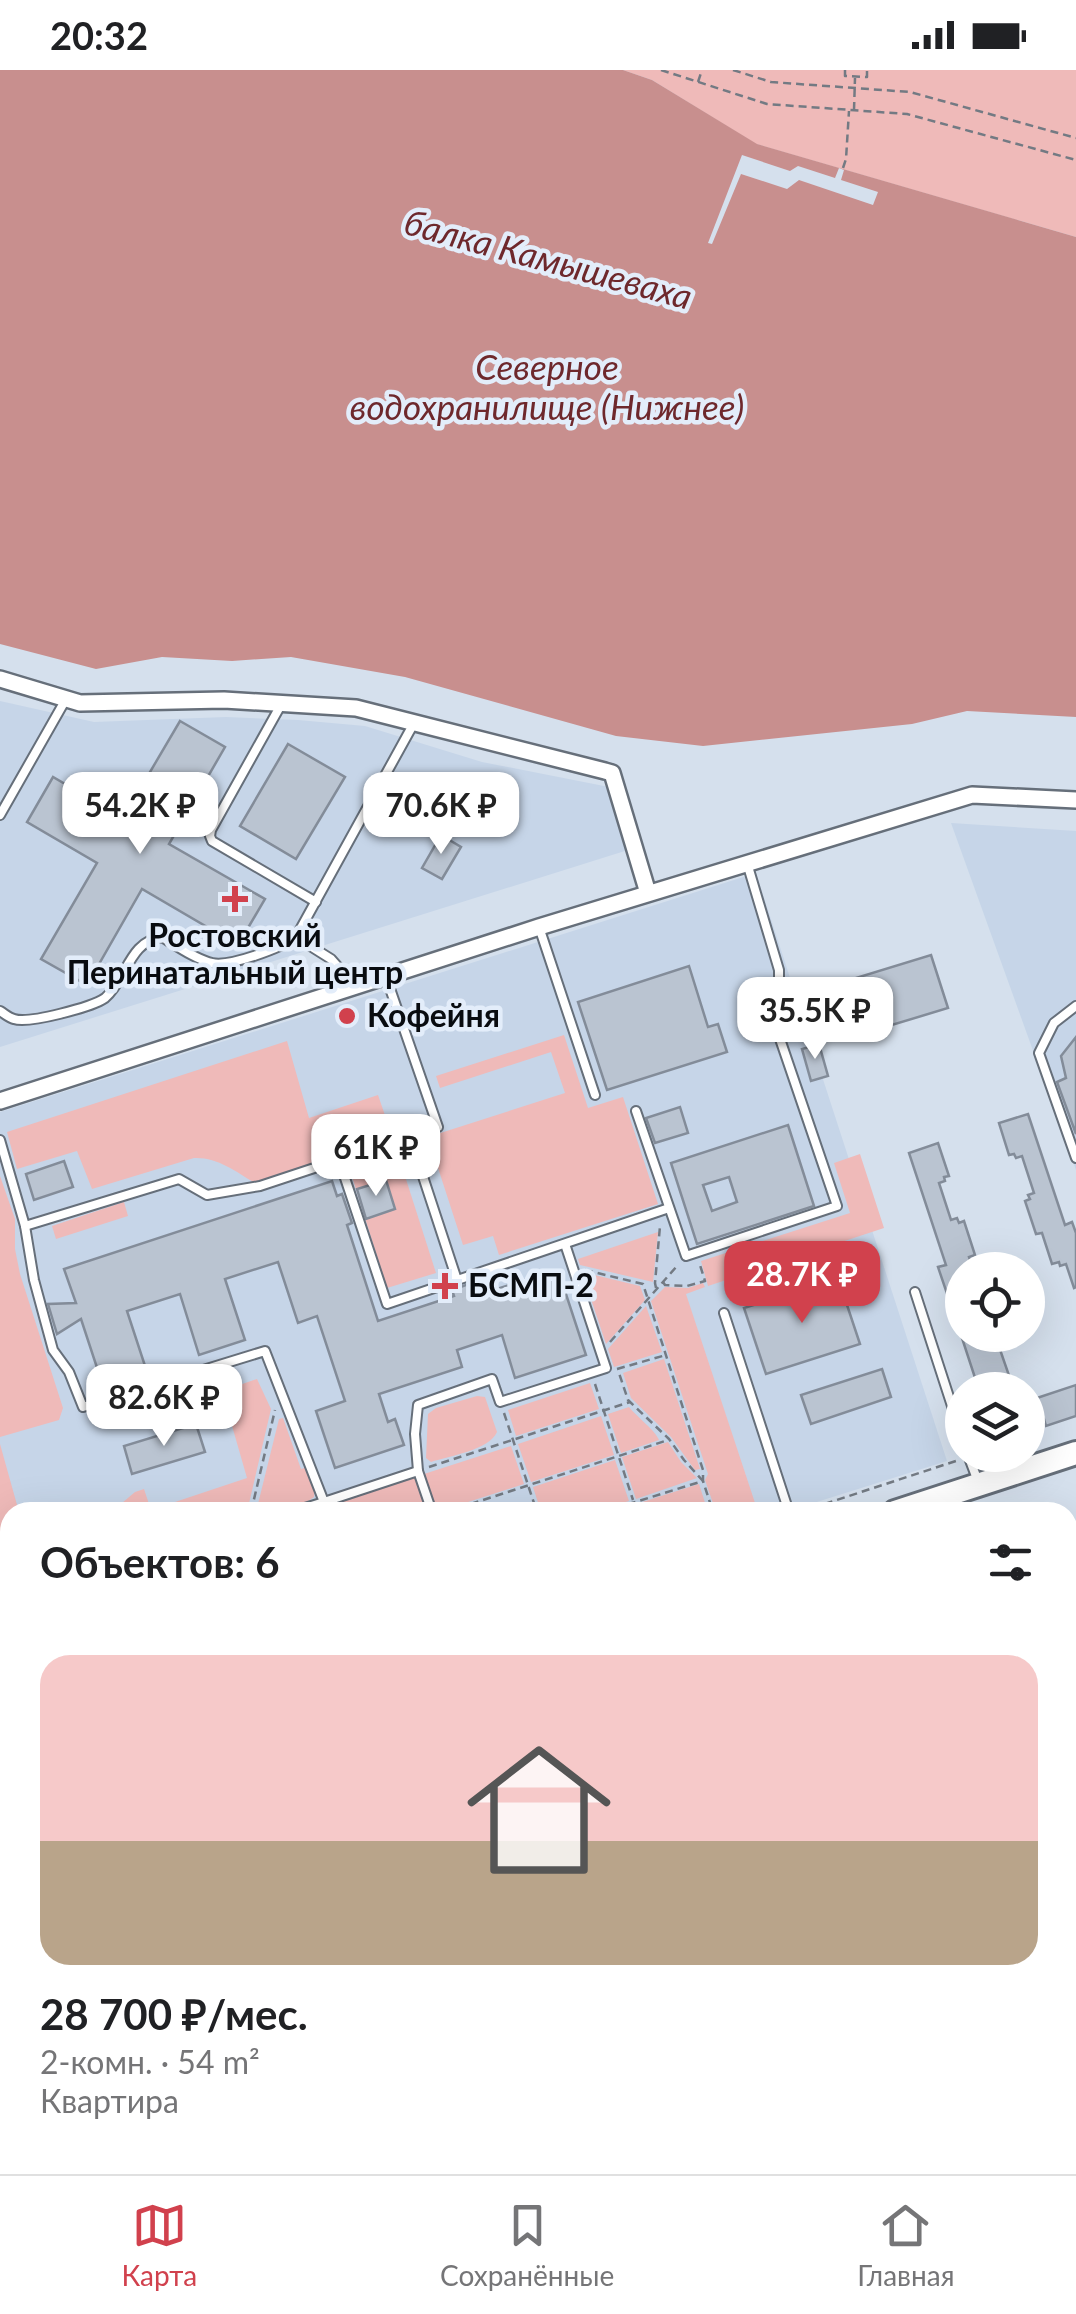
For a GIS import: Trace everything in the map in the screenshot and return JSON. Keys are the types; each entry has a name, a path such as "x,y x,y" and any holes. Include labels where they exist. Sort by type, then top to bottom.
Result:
{"main road":[{"path":"926,1502 1076,1453"}],"street":[{"path":"0,679 80,703 224,700 356,708 612,773 648,893"},
{"path":"0,1102 539,927 972,795 1076,800"}],"lane":[{"path":"0,815 66,700"},
{"path":"282,703 210,836 212,842 316,902"},
{"path":"0,1011 15,1020 41,1019 97,1002 113,989 141,944 154,938 162,938 216,964 296,938 414,723"},
{"path":"636,1111 665,1210 691,1255 837,1206 778,1036 779,970 747,863"},
{"path":"539,927 595,1094"},
{"path":"296,938 331,959 355,987"},
{"path":"25,1226 178,1179 208,1194 260,1186 438,1127 386,977"},
{"path":"1076,1006 1054,1023 1040,1053 1076,1158"},
{"path":"410,1137 457,1280"},
{"path":"0,1140 54,1350 69,1372 83,1407 264,1351 324,1502 418,1471"},
{"path":"339,1160 387,1304 665,1210"},
{"path":"429,1502 418,1471 418,1405 492,1379 500,1402 606,1368 564,1244"},
{"path":"915,1292 945,1385"},
{"path":"724,1312 785,1502"},
{"path":"975,1472 979,1485"}],"path":[{"path":"661,70 767,104 907,114 1076,160"},
{"path":"698,82 702,70"},
{"path":"732,70 771,82 910,92 1076,138"},
{"path":"845,70 844,76 866,76 867,70"},
{"path":"842,168 856,76"},
{"path":"657,1289 665,1210"},
{"path":"600,1349 606,1346 648,1298 664,1282 691,1255 705,1282 687,1286 664,1282"},
{"path":"574,1271 580,1268 643,1284 710,1502"},
{"path":"606,1368 617,1369 666,1354"},
{"path":"617,1369 630,1402 670,1439 703,1481"},
{"path":"591,1373 634,1502 703,1481"},
{"path":"252,1502 280,1390"},
{"path":"500,1402 534,1502"},
{"path":"418,1471 630,1402"},
{"path":"478,1502 670,1439"},
{"path":"829,1502 945,1464"}],"shaded area":[{"path":"623,70 1076,70 1076,237 756,144 652,80"},
{"name":"Ростовский Перинатальный центр","path":"0,701 94,722 226,717 365,726 482,762 609,787 628,850 0,1047"},
{"path":"951,823 1076,831 1076,1170"},
{"name":"БСМП-2","path":"756,873 945,1462 817,1502 0,1502 0,1112"},
{"path":"564,1035 588,1108 623,1097 658,1204 499,1255 493,1236 463,1245 428,1137 565,1093 551,1052 440,1088 436,1076"},
{"path":"287,1041 309,1118 378,1095 389,1127 422,1116 425,1127 255,1183 226,1166 202,1158 92,1189 77,1151 17,1169 7,1132"},
{"path":"396,1148 436,1273 387,1288 348,1164"},
{"path":"860,1154 884,1228 708,1286 701,1261 850,1213 834,1163"},
{"path":"0,1176 15,1219 20,1274 63,1408 59,1420 0,1437"},
{"path":"124,1202 128,1216 56,1239 52,1226"},
{"path":"658,1232 653,1282 580,1265 578,1259"},
{"path":"582,1272 640,1286 645,1300 606,1344"},
{"path":"703,1283 705,1287 686,1294 755,1502 713,1502 705,1480 708,1474 651,1301 665,1287 688,1288"},
{"path":"646,1306 662,1352 614,1367 608,1349"},
{"path":"664,1359 700,1469 695,1470 671,1437 631,1398 623,1373"},
{"path":"257,1379 271,1409 249,1502 175,1502 247,1478 222,1391"},
{"path":"590,1383 599,1409 516,1436 508,1410"},
{"path":"477,1396 485,1397 497,1432 493,1438 478,1448 431,1462 426,1458 428,1414"},
{"path":"629,1407 659,1440 621,1453 608,1414"},
{"path":"601,1416 614,1455 531,1482 518,1444"},
{"path":"283,1418 301,1469 308,1467 315,1487 314,1497 306,1502 258,1502 279,1419"},
{"path":"668,1442 697,1478 636,1499 622,1457"},
{"path":"0,1444 16,1502 0,1502"},
{"path":"511,1446 524,1484 468,1502 434,1502 424,1474"},
{"path":"615,1460 629,1501 538,1502 533,1487"},
{"path":"417,1477 426,1502 339,1502"},
{"path":"699,1484 705,1502 642,1502"},
{"path":"144,1489 148,1502 123,1502 135,1492"}],"water":[{"name":"Северное водохранилище (Нижнее)","path":"0,70 623,70 652,80 757,144 1076,237 1076,717 967,711 912,724 703,746 616,736 405,677 291,657 232,661 162,657 96,669 0,644"}],"pier":[{"path":"742,155 790,171 798,166 835,178 839,168 844,170 841,180 878,192 873,205 799,180 787,189 741,174 712,244 708,243"}],"building":[{"path":"180,721 225,747 169,844 265,899 238,945 142,889 87,985 41,959 97,863 27,822 53,777 123,818"},
{"path":"288,744 345,777 296,859 240,826"},
{"path":"441,835 461,847 442,879 422,868"},
{"path":"931,955 948,1008 862,1034 846,981"},
{"path":"689,966 708,1027 718,1024 727,1052 607,1090 578,1002"},
{"path":"1076,1037 1076,1134 1057,1082 1066,1078 1061,1056"},
{"path":"819,1044 828,1076 811,1081 802,1049"},
{"path":"680,1107 688,1133 655,1143 646,1118"},
{"path":"1028,1114 1065,1225 1072,1222 1076,1233 1074,1288 1066,1264 1052,1264 1042,1233 1036,1234 1025,1201 1034,1193 1022,1156 1009,1155 999,1123"},
{"path":"788,1125 814,1206 697,1244 671,1163","holes":["729,1177 737,1202 712,1211 703,1185"]},
{"path":"938,1143 949,1176 939,1183 951,1220 964,1221 974,1252 945,1252 945,1262 909,1153"},
{"path":"64,1161 73,1187 34,1200 26,1174"},
{"path":"386,1180 395,1209 366,1219 357,1189"},
{"path":"332,1181 337,1196 342,1194 352,1223 347,1225 378,1321 454,1296 452,1290 474,1282 478,1295 553,1271 557,1284 562,1282 586,1355 515,1378 502,1335 457,1350 462,1367 379,1394 388,1422 395,1419 404,1445 335,1468 316,1411 345,1401 317,1316 298,1323 278,1262 225,1279 245,1340 199,1355 180,1294 127,1311 147,1372 103,1386 81,1319 57,1334 48,1304 76,1303 64,1269"},
{"path":"945,1265 945,1288 938,1267"},
{"path":"838,1278 860,1344 766,1374 744,1308"},
{"path":"967,1352 1001,1352 1008,1372 973,1372"},
{"path":"882,1369 891,1397 811,1424 801,1395"},
{"path":"1076,1385 1076,1416 1046,1426 1045,1395"},
{"path":"196,1424 205,1452 132,1474 124,1446"}],"place":[{"name":"Ростовский Перинатальный центр","path":"235,899"},
{"name":"Кофейня","path":"347,1016"},
{"name":"БСМП-2","path":"445,1286"}],"water label":[{"name":"балка Камышеваха","path":"548,260"}]}
